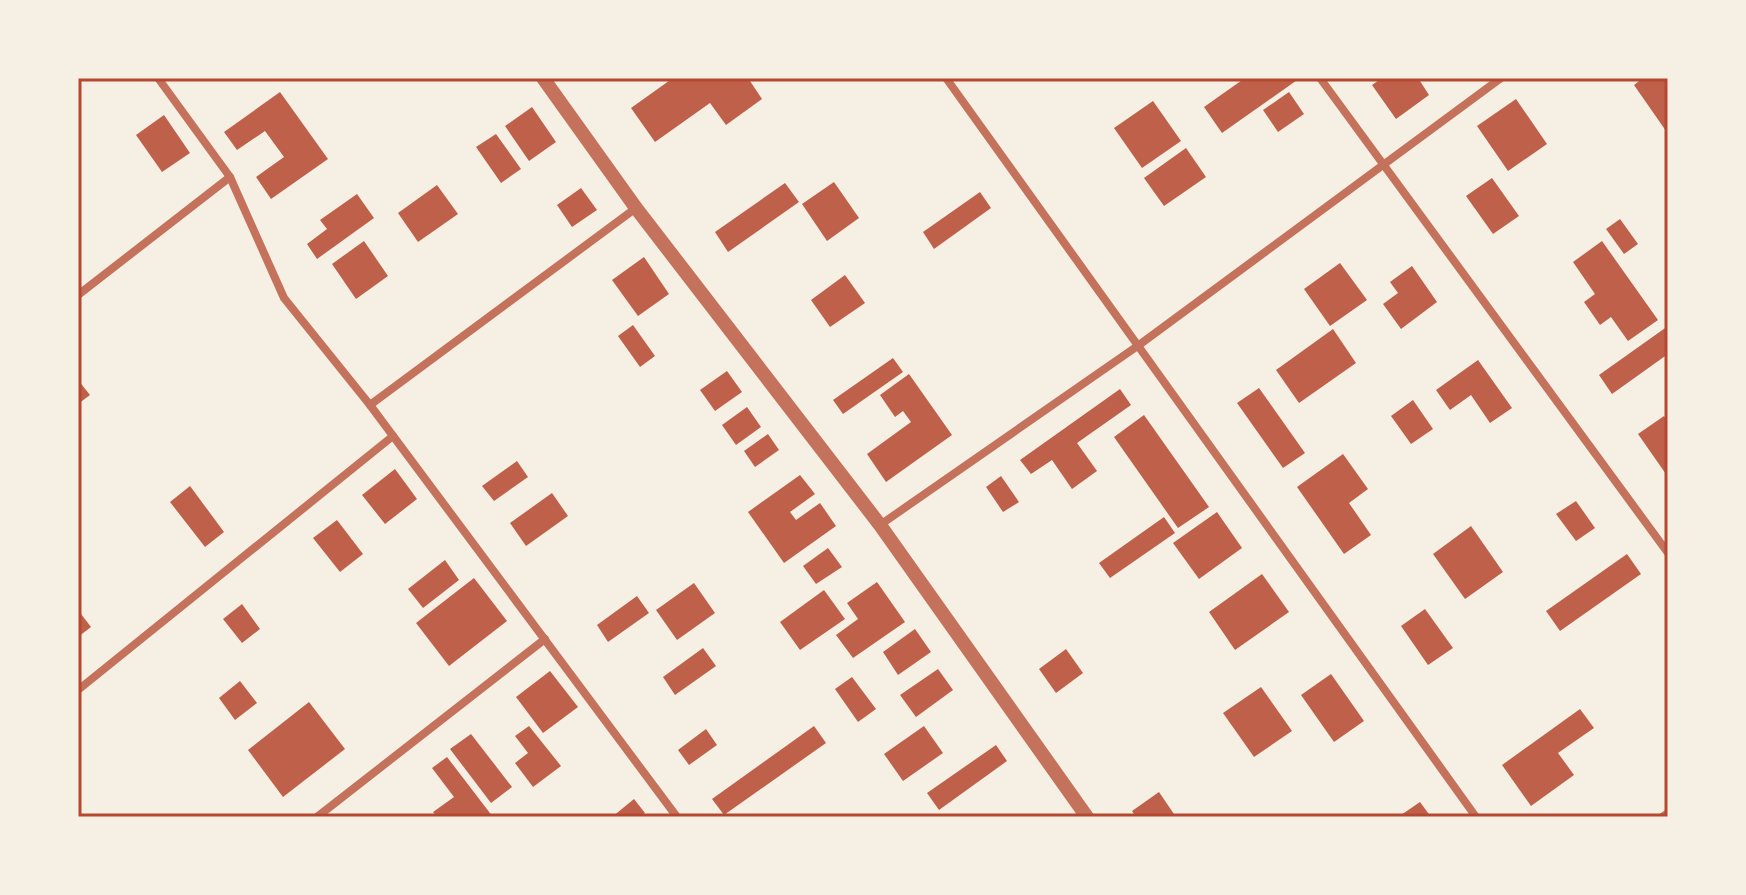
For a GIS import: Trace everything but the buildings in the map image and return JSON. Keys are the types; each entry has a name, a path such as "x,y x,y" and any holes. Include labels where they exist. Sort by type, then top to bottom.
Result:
{"street":[{"path":"158,78 230,177 284,298 370,405 677,817"},
{"path":"543,78 636,208 880,525 1087,817"},
{"path":"946,78 1476,817"},
{"path":"1320,78 1668,553"},
{"path":"880,525 1139,345 1501,78"},
{"path":"78,295 230,177"},
{"path":"370,405 636,208"},
{"path":"78,690 393,436"},
{"path":"317,817 545,639"},
{"path":"1662,817 1668,813"}]}
